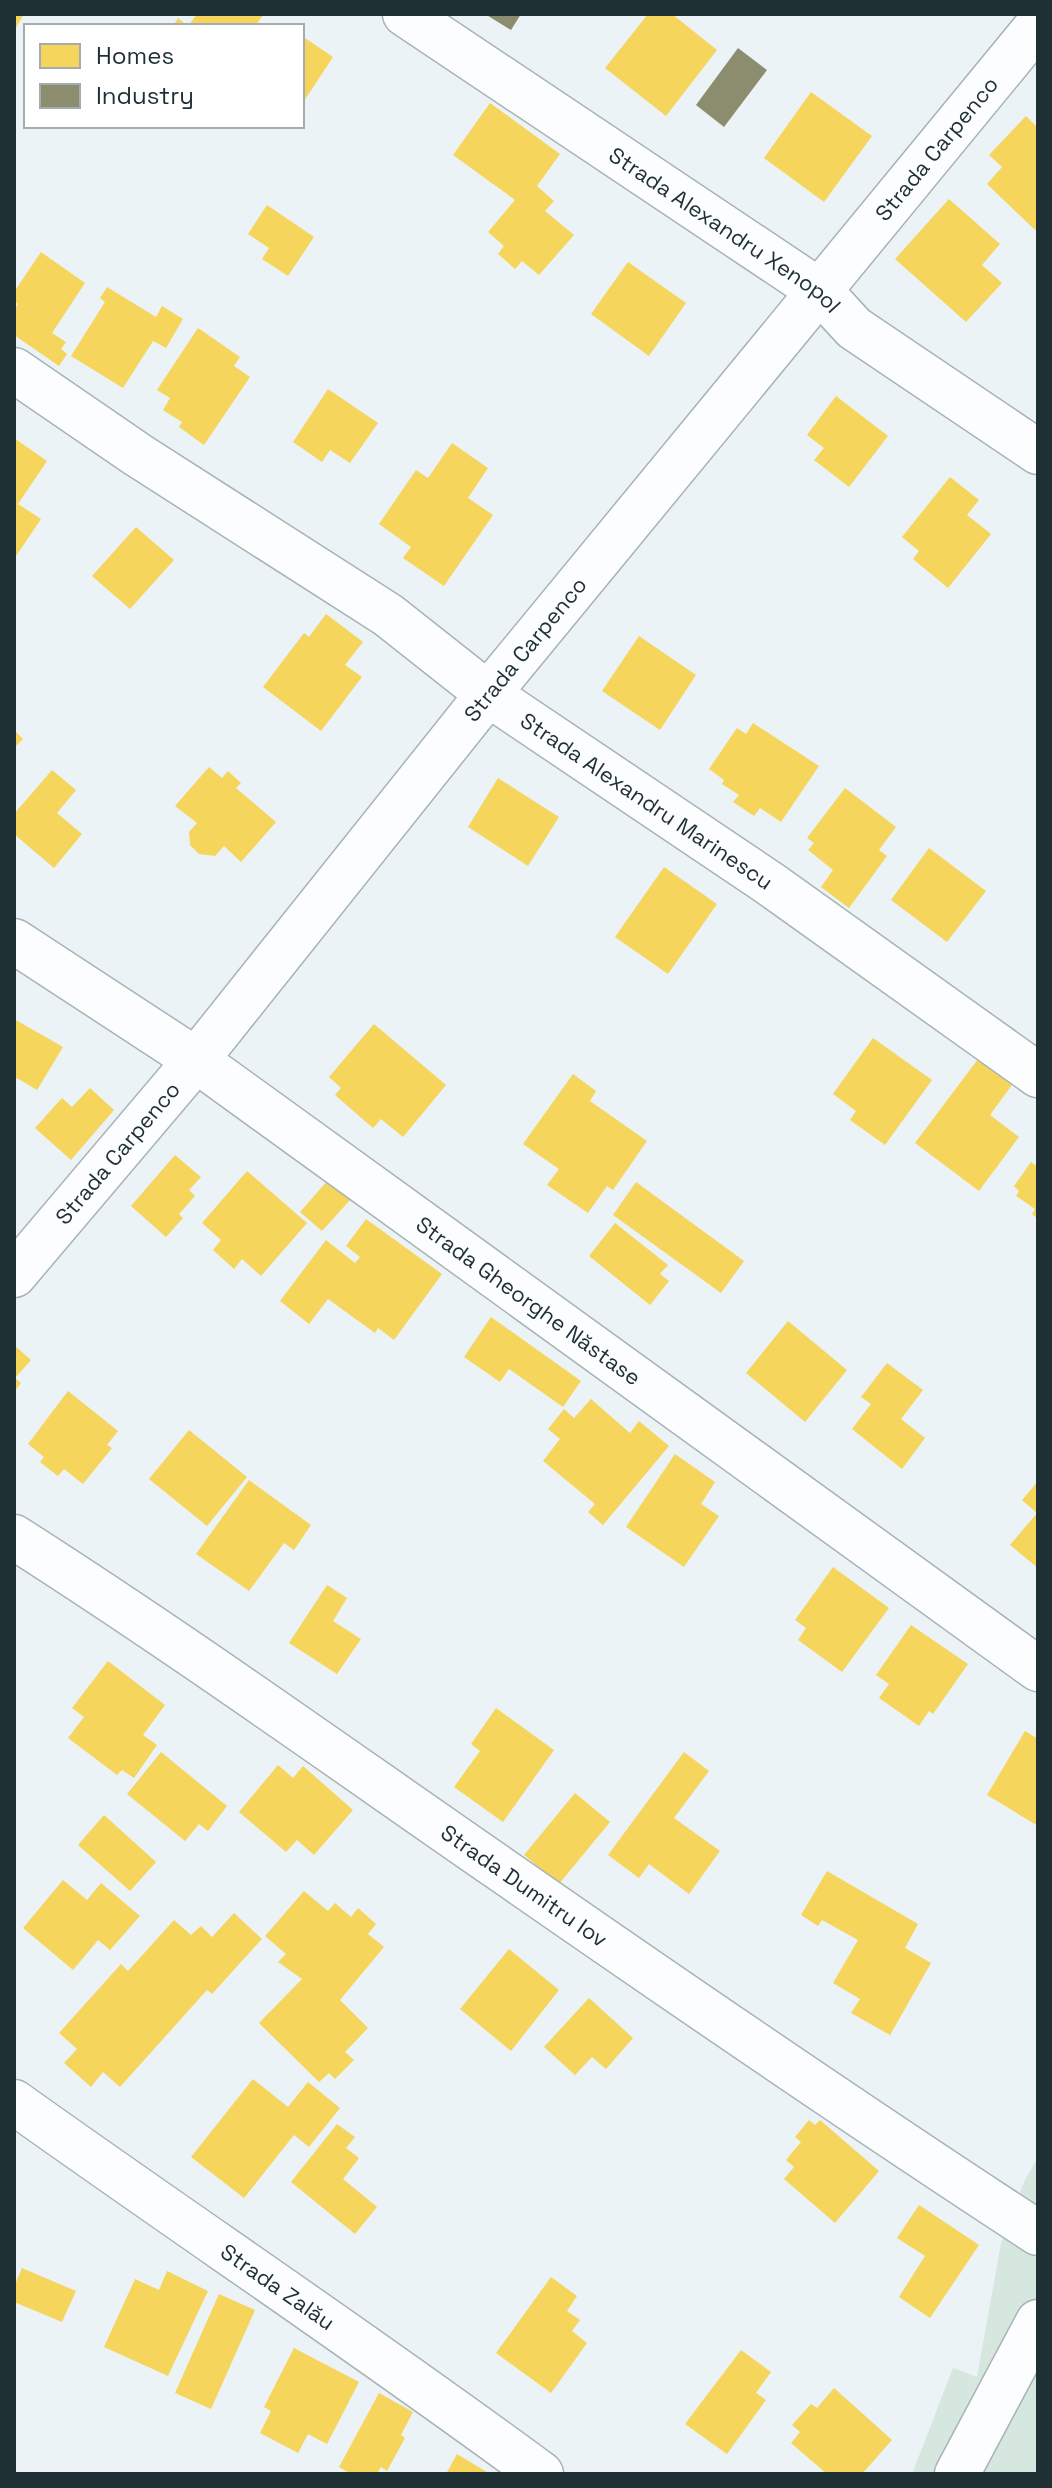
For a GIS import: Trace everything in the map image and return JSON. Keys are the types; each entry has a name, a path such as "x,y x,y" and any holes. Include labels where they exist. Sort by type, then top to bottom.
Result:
{"street":[{"name":"Strada Alexandru Xenopol","path":"405,14 821,292 854,328 1038,452"},
{"name":"Strada Carpenco","path":"14,1275 196,1060 488,694 1038,25"},
{"name":"Strada Alexandru Marinescu","path":"14,370 138,455 388,615 488,694 769,883 1038,1075"},
{"name":"Strada Gheorghe Năstase","path":"14,941 196,1060 1038,1669"},
{"name":"Strada Dumitru Iov","path":"14,1537 133,1613 502,1871 903,2145 1038,2233"},
{"name":"Strada Zalău","path":"14,2102 436,2396 541,2474"},
{"path":"957,2474 1038,2322"}],"shaded area":[{"path":"1038,2157 1038,2474 912,2474 953,2368 977,2377 1001,2243 1024,2182"}],"building: Homes":[{"path":"14,14 24,14 14,31"},
{"path":"197,14 264,14 256,24 190,24"},
{"path":"648,14 672,14 717,50 666,116 605,68"},
{"path":"304,37 333,57 304,101"},
{"path":"811,92 872,136 824,202 764,158"},
{"path":"490,103 560,154 537,186 554,201 545,211 574,235 539,275 522,261 515,269 498,254 504,246 488,232 515,200 453,155"},
{"path":"1026,116 1038,128 1038,227 1035,230 987,184 1002,167 989,155"},
{"path":"949,199 1000,244 982,265 1002,283 966,322 895,259"},
{"path":"267,205 314,237 288,276 262,259 269,248 248,234"},
{"path":"41,252 85,283 52,333 66,342 61,349 67,354 59,366 14,335 14,310 18,304 14,301 14,292"},
{"path":"628,262 686,303 649,356 591,314"},
{"path":"107,287 156,317 162,306 183,319 166,348 153,341 123,388 71,356 105,302 100,298"},
{"path":"198,328 240,357 234,366 250,377 204,445 179,427 182,422 163,410 170,398 157,390"},
{"path":"328,389 378,423 350,463 330,450 322,462 293,442"},
{"path":"836,396 888,436 849,487 814,460 824,448 807,435"},
{"path":"14,438 47,461 18,504 41,519 14,559"},
{"path":"452,443 488,468 468,498 493,515 444,586 403,558 411,547 379,524 416,470 428,478"},
{"path":"950,477 979,500 967,515 991,534 948,588 913,559 919,551 902,537"},
{"path":"136,527 174,560 130,609 92,576"},
{"path":"326,614 363,642 345,665 362,677 321,731 263,687 304,633 309,637"},
{"path":"639,636 696,675 660,730 602,691"},
{"path":"753,723 819,766 781,822 760,808 754,816 733,802 739,795 722,784 724,780 709,769 737,728 746,734"},
{"path":"14,730 23,739 14,748"},
{"path":"209,767 222,778 228,771 241,783 236,788 276,822 241,862 224,846 215,856 199,854 190,845 189,832 197,823 175,806"},
{"path":"52,770 76,790 57,813 82,834 54,868 14,834 14,814"},
{"path":"498,778 559,817 528,866 468,827"},
{"path":"845,788 896,827 879,850 887,856 849,908 821,887 833,870 808,850 814,843 807,838"},
{"path":"929,848 986,891 947,942 891,900"},
{"path":"664,867 717,904 668,974 615,937"},
{"path":"14,1019 63,1047 37,1090 17,1078 14,1083"},
{"path":"374,1024 446,1085 403,1137 381,1119 373,1128 335,1095 341,1088 329,1077"},
{"path":"873,1038 932,1080 885,1145 850,1120 856,1111 833,1094"},
{"path":"978,1059 1012,1085 990,1115 1019,1137 979,1191 915,1143"},
{"path":"573,1074 596,1091 590,1101 647,1141 613,1190 607,1186 588,1213 547,1185 559,1169 523,1144"},
{"path":"90,1088 114,1110 71,1160 35,1128 62,1098 72,1107"},
{"path":"175,1155 201,1177 189,1190 195,1196 179,1214 183,1218 166,1237 131,1206"},
{"path":"1031,1162 1038,1167 1038,1219 1032,1214 1035,1209 1016,1196 1019,1191 1014,1186"},
{"path":"247,1171 307,1223 261,1276 242,1259 234,1269 213,1250 221,1240 202,1223"},
{"path":"329,1179 351,1199 322,1231 300,1212"},
{"path":"636,1182 744,1261 721,1293 613,1215"},
{"path":"366,1219 442,1274 394,1340 378,1328 375,1333 328,1299 309,1324 280,1301 326,1240 355,1263 360,1257 346,1246"},
{"path":"615,1223 668,1265 660,1274 669,1281 650,1305 589,1256"},
{"path":"491,1317 581,1381 563,1407 509,1369 500,1382 464,1357"},
{"path":"788,1321 847,1370 805,1422 746,1373"},
{"path":"14,1345 31,1360 15,1378 21,1383 14,1392"},
{"path":"887,1363 923,1390 901,1419 925,1438 902,1469 852,1429 871,1404 861,1397"},
{"path":"68,1391 118,1431 107,1445 112,1448 83,1484 64,1469 58,1476 40,1462 44,1457 28,1444"},
{"path":"591,1399 630,1433 639,1421 669,1446 603,1525 588,1512 595,1504 543,1461 560,1439 548,1429 564,1409 574,1418"},
{"path":"189,1430 247,1477 207,1526 149,1479"},
{"path":"675,1454 715,1482 701,1504 719,1516 684,1567 626,1527"},
{"path":"249,1480 311,1525 294,1550 284,1543 249,1591 196,1554"},
{"path":"1038,1481 1038,1568 1010,1545 1037,1513 1022,1500"},
{"path":"833,1567 889,1608 842,1672 798,1640 806,1628 795,1620"},
{"path":"327,1585 347,1598 333,1621 361,1639 337,1674 289,1643"},
{"path":"911,1625 968,1664 933,1714 929,1711 919,1726 879,1698 889,1684 876,1675"},
{"path":"108,1661 165,1705 143,1735 157,1745 134,1778 122,1770 117,1775 68,1738 84,1717 72,1708"},
{"path":"496,1708 554,1750 503,1822 454,1787 480,1751 471,1744"},
{"path":"1025,1731 1038,1739 1038,1826 987,1795"},
{"path":"161,1752 227,1806 208,1831 199,1824 185,1841 127,1794"},
{"path":"684,1752 709,1771 674,1818 720,1851 689,1894 649,1864 639,1878 608,1855"},
{"path":"278,1765 293,1778 303,1766 353,1810 314,1855 297,1840 286,1852 239,1812"},
{"path":"575,1793 610,1822 559,1884 524,1855"},
{"path":"104,1815 156,1862 130,1891 78,1845"},
{"path":"827,1871 918,1924 905,1948 931,1963 890,2035 851,2013 860,1999 833,1983 858,1940 822,1920 818,1926 801,1915"},
{"path":"63,1880 87,1900 101,1883 140,1916 110,1950 98,1940 73,1970 23,1928"},
{"path":"304,1891 328,1911 335,1903 351,1917 358,1908 376,1924 368,1934 384,1947 340,2000 368,2028 345,2052 354,2060 335,2079 329,2073 319,2082 259,2023 302,1979 278,1962 286,1954 265,1936"},
{"path":"234,1913 262,1939 212,1994 207,1990 120,2087 103,2072 91,2087 64,2063 77,2049 59,2033 121,1964 128,1971 174,1920 191,1935 201,1926 212,1937"},
{"path":"509,1949 559,1990 511,2051 460,2009"},
{"path":"589,1998 633,2038 606,2069 592,2057 575,2075 544,2047"},
{"path":"253,2079 288,2107 308,2082 340,2108 309,2147 294,2135 244,2198 191,2157"},
{"path":"809,2120 815,2125 820,2120 879,2171 835,2223 784,2179 794,2167 786,2160 801,2142 795,2137"},
{"path":"337,2124 355,2137 346,2148 359,2158 343,2179 377,2207 355,2234 291,2182"},
{"path":"919,2205 979,2245 930,2318 899,2297 925,2256 897,2238"},
{"path":"22,2268 76,2291 62,2322 14,2302 14,2287"},
{"path":"167,2271 208,2291 168,2376 104,2347 135,2279 159,2290"},
{"path":"551,2277 577,2296 567,2311 580,2320 572,2331 587,2343 551,2393 496,2353"},
{"path":"219,2294 255,2310 211,2409 175,2393"},
{"path":"294,2348 359,2382 327,2444 308,2434 298,2453 260,2433 271,2411 264,2407"},
{"path":"741,2350 771,2372 756,2393 766,2400 727,2454 685,2424"},
{"path":"834,2388 892,2440 862,2474 827,2474 791,2443 800,2432 792,2425 811,2404 817,2408"},
{"path":"379,2393 413,2412 401,2435 405,2438 387,2471 381,2467 377,2474 351,2474 339,2467"},
{"path":"457,2454 490,2474 446,2474"}],"building: Industry":[{"path":"485,14 521,14 511,30"},
{"path":"738,48 767,70 724,127 696,105"}]}
